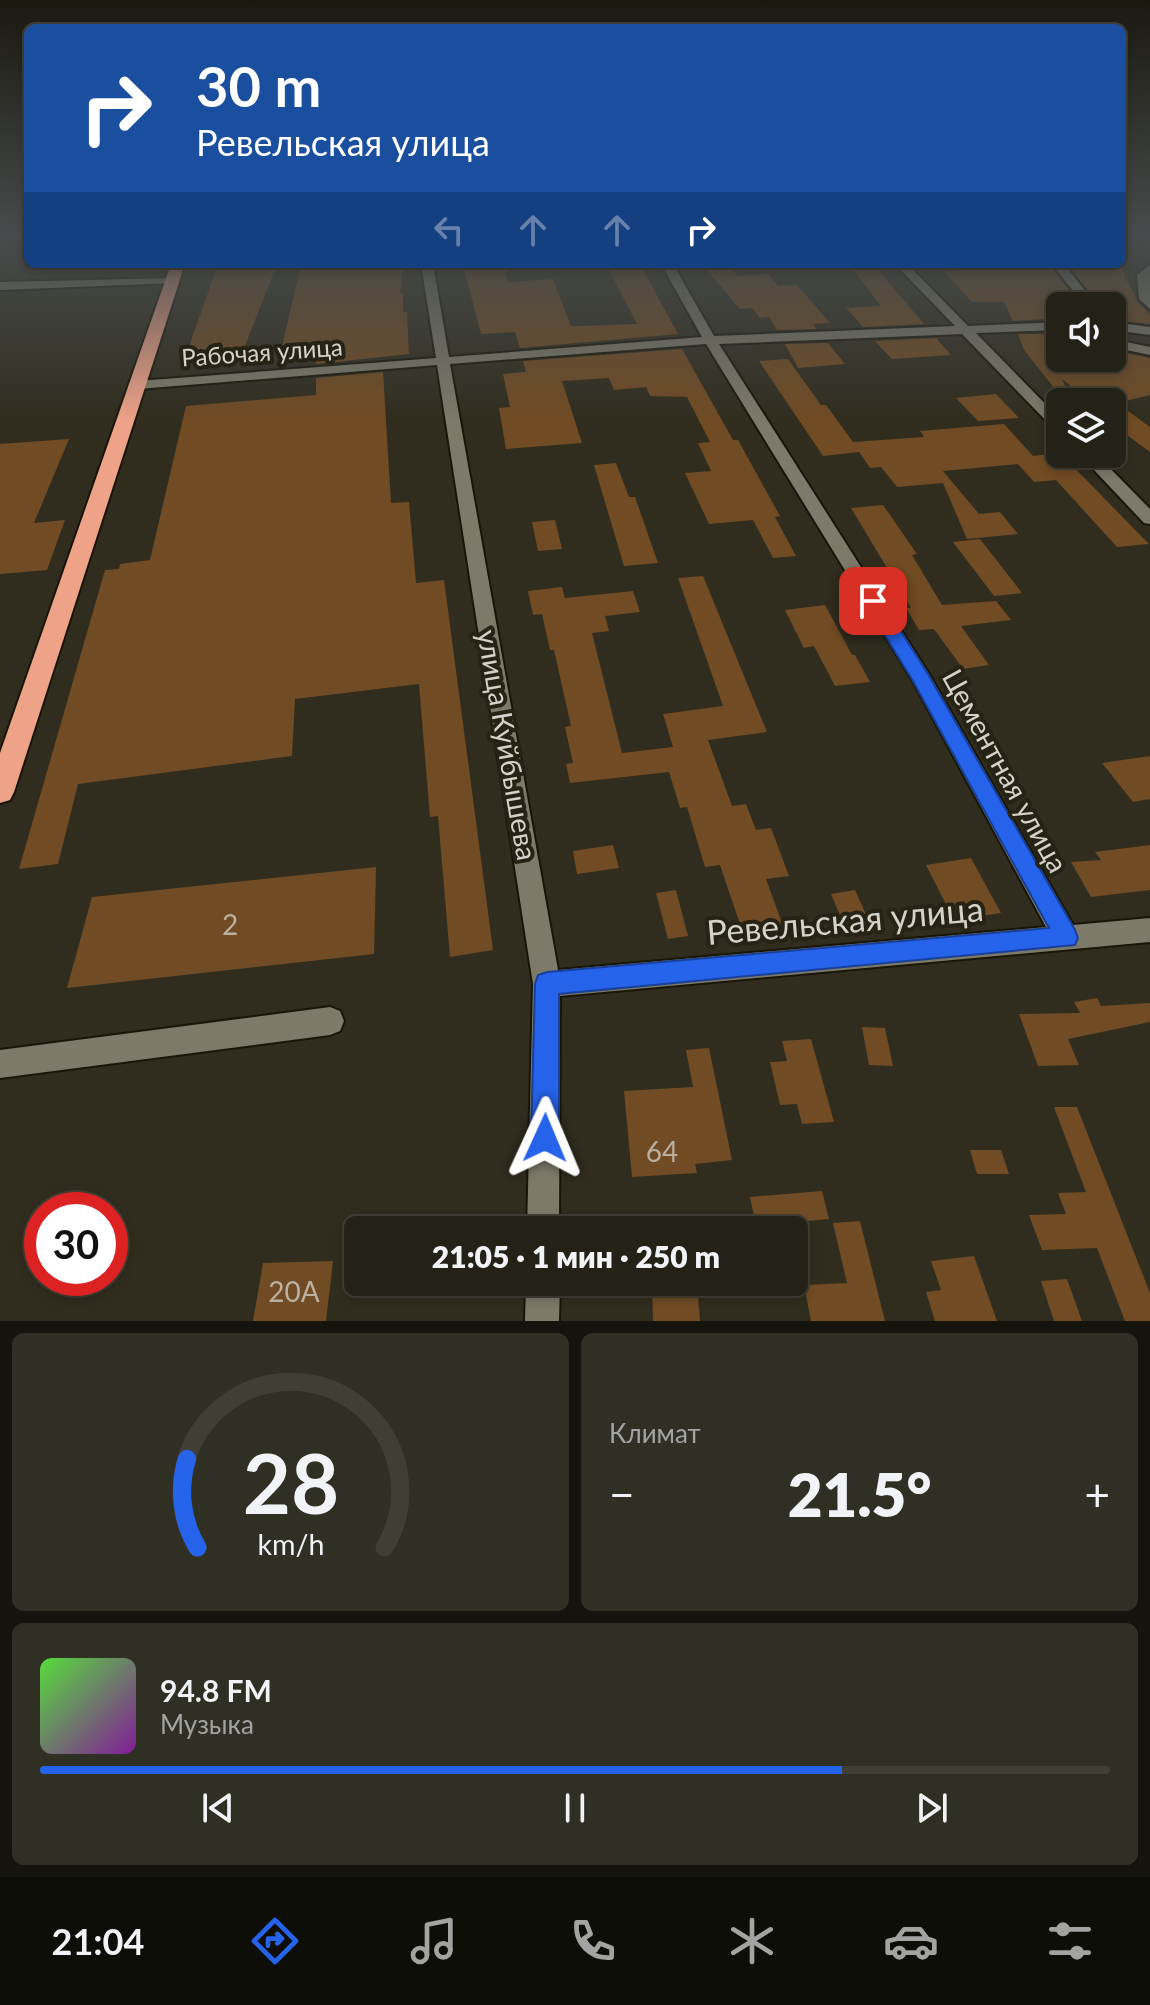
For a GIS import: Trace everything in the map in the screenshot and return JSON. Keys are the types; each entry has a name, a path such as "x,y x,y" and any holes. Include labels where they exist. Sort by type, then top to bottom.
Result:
{"highway":[{"path":"0,792 167,300"}],"street":[{"name":"улица Куйбышева","path":"432,300 547,984 543,1216"},
{"name":"Цементная улица","path":"687,300 922,679 1066,938"},
{"path":"936,300 1046,413"},
{"name":"Рабочая улица","path":"138,385 710,340 964,328 1046,328"},
{"path":"1126,328 1150,331"},
{"path":"1126,346 1150,351"},
{"path":"1101,468 1150,519"},
{"name":"Ревельская улица","path":"547,984 1150,930"},
{"path":"0,1064 330,1021"},
{"path":"542,1321 543,1296"}],"building":[{"path":"206,300 263,300 241,356 185,358"},
{"path":"293,300 403,300 403,312 407,312 409,354 316,364 316,358 279,360"},
{"path":"472,300 561,300 571,326 582,326 637,324 624,300 659,300 678,334 520,348 515,332 481,334"},
{"path":"732,300 810,300 830,323 813,324 816,329 777,330 769,317 760,318 752,308 740,309"},
{"path":"876,300 903,300 924,324 863,327 846,308 881,306"},
{"path":"970,300 1046,300 1046,319 1013,321 1004,302"},
{"path":"1126,300 1136,300 1150,315 1150,324 1126,321"},
{"path":"1018,334 1043,334 1046,341 1046,372 1060,373 1126,372 1126,353 1150,358 1150,395 1126,401 1126,388 1074,388 1062,379 1066,388 1054,388 1024,350"},
{"path":"936,338 951,355 892,359 875,341"},
{"path":"828,343 845,364 798,368 785,344"},
{"path":"682,349 780,516 775,517 796,556 773,558 753,520 709,524 685,473 711,471 698,443 710,442 687,397 650,396 646,387 614,390 609,378 562,381 582,443 506,449 499,408 510,407 503,374 526,372 523,361"},
{"path":"788,359 853,442 924,437 920,431 1004,424 1033,456 1046,455 1046,468 1075,468 1149,544 1117,547 1056,480 1034,482 1018,464 943,471 979,514 1000,512 1018,534 967,539 943,483 897,487 881,467 870,468 859,452 823,456 759,361"},
{"path":"383,372 391,503 409,502 416,583 444,580 493,950 450,957 438,816 430,817 419,684 295,699 292,756 78,784 58,864 19,869 105,570 119,569 120,564 150,560 186,406 316,395 316,378"},
{"path":"996,394 1019,418 978,421 956,398"},
{"path":"1126,410 1150,427 1150,452 1126,434"},
{"path":"69,439 34,523 65,520 47,570 0,574 0,444"},
{"path":"616,463 629,497 635,497 658,563 624,566 594,465"},
{"path":"883,505 917,554 912,555 942,605 996,601 1011,620 961,626 989,665 963,669 934,629 919,630 906,608 911,608 851,508"},
{"path":"555,520 562,549 538,551 532,522"},
{"path":"980,539 1022,593 994,596 953,542"},
{"path":"703,576 767,732 708,740 732,806 746,804 756,830 771,828 789,876 766,879 783,926 743,933 720,865 705,867 687,807 680,808 669,772 570,783 566,764 573,763 565,727 571,726 554,650 550,650 542,614 533,615 528,591 562,587 565,598 633,591 640,612 605,616 609,631 592,633 622,753 673,747 663,714 723,706 678,578"},
{"path":"825,605 870,682 835,686 814,646 804,648 785,610"},
{"path":"1150,756 1150,799 1133,802 1102,763"},
{"path":"613,845 619,868 577,874 573,851"},
{"path":"1150,845 1150,890 1091,897 1071,862 1101,860 1095,852"},
{"path":"971,858 1001,913 954,920 926,865"},
{"path":"376,867 374,954 67,988 92,897"},
{"path":"676,890 688,936 668,939 656,893"},
{"path":"855,890 869,921 844,925 831,894"},
{"path":"1097,998 1101,1006 1150,1003 1150,1022 1068,1039 1079,1065 1038,1066 1019,1014 1080,1013 1074,1002"},
{"path":"862,1027 885,1028 893,1066 869,1065"},
{"path":"811,1039 834,1122 802,1124 797,1104 780,1105 770,1062 787,1061 782,1041"},
{"path":"709,1048 732,1160 695,1164 697,1173 632,1177 624,1091 693,1087 686,1050"},
{"path":"1054,1107 1077,1107 1150,1293 1150,1321 1125,1321 1097,1248 1042,1250 1029,1215 1066,1214 1058,1193 1086,1192"},
{"path":"970,1150 1001,1150 1009,1174 977,1174"},
{"path":"822,1191 829,1219 808,1221 808,1216 754,1216 750,1197"},
{"path":"860,1221 885,1321 811,1321 806,1296 808,1285 847,1283 833,1223"},
{"path":"974,1256 997,1321 935,1321 926,1292 941,1290 931,1261"},
{"path":"333,1261 326,1321 253,1321 263,1263"},
{"path":"1067,1279 1082,1321 1054,1321 1041,1281"},
{"path":"652,1296 698,1296 700,1321 653,1321"}],"route":[{"path":"545,1138 547,984 1066,938 922,679 873,601"}]}
